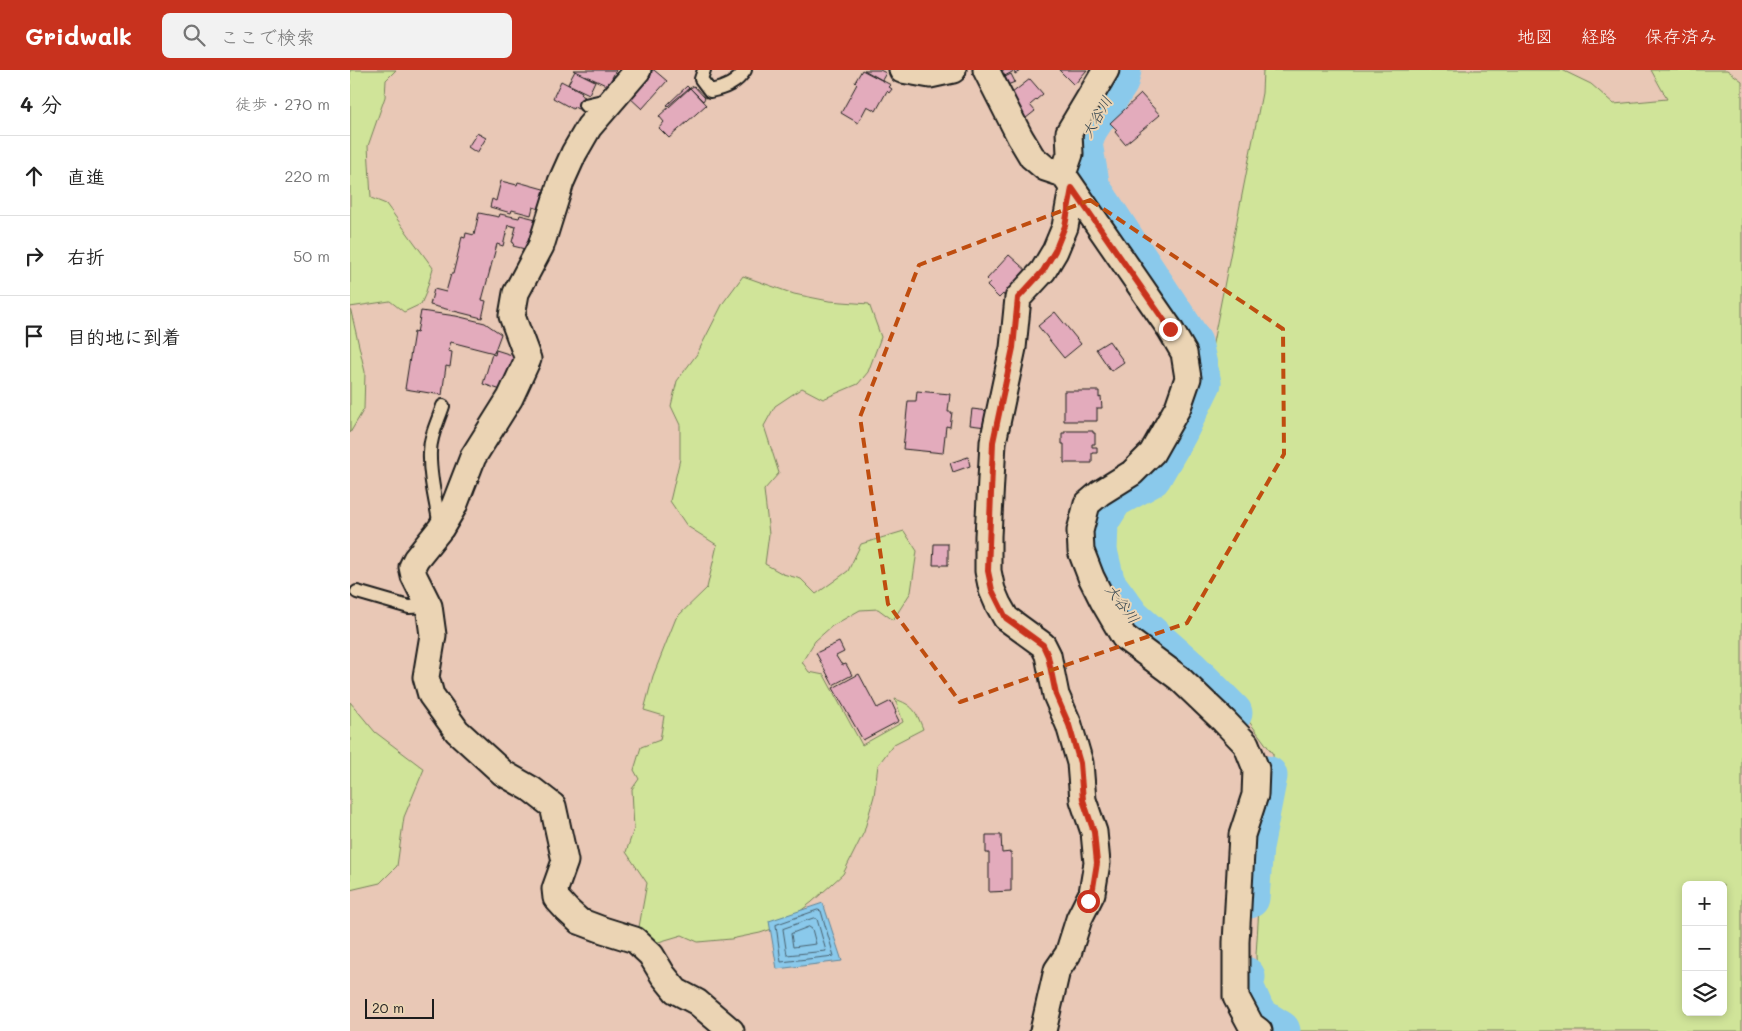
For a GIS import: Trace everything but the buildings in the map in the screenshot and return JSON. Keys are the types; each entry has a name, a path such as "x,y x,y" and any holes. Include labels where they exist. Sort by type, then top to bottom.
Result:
{"street":[{"path":"638,70 589,127 561,182 542,246 516,293 512,316 528,359 510,398 473,457 454,506 441,528 416,559 412,567 414,576 429,606 433,635 426,677 432,695 462,737 503,773 531,789 553,806 565,861 555,889 556,898 579,920 635,940 652,955 663,975 676,991 697,1002 731,1031"},
{"path":"902,70 930,75 953,70"},
{"path":"986,70 1032,157 1067,181 1170,329 1184,353 1188,378 1178,407 1152,453 1132,473 1100,493 1088,504 1080,531 1081,551 1091,577 1124,637 1179,678 1224,722 1246,744 1256,769 1255,795 1242,834 1236,942 1236,997 1251,1025 1258,1031"},
{"path":"1044,1031 1057,970 1068,954 1079,919 1092,894 1097,863 1094,832 1083,800 1080,763 1069,725 1056,695 1048,656 1043,645 1006,618 992,590 988,571 988,536 993,442 1013,348 1018,298 1043,271 1055,251 1065,226 1070,132 1106,70"}],"lane":[{"path":"704,70 701,80 710,91 725,88 742,76 746,70"},
{"path":"585,104 613,98"},
{"path":"441,528 432,479 430,451 434,430 443,406"},
{"path":"357,592 409,607 429,606"}],"highlighted area":[{"path":"1090,200 1283,329 1284,454 1187,623 960,702 888,604 860,417 919,265"}],"green space":[{"path":"350,70 396,70 386,80 385,97 368,146 371,198 386,204 433,268 421,304 404,312 390,301 350,307"},
{"path":"1263,70 1562,70 1591,84 1614,104 1667,99 1651,70 1727,70 1742,81 1742,1031 1297,1031 1274,1018 1257,991 1256,955 1262,859 1275,795 1273,754 1225,689 1154,625 1120,585 1107,557 1108,523 1158,478 1200,409 1262,93"},
{"path":"743,276 794,294 829,301 869,304 881,337 868,372 858,384 823,399 802,388 775,406 764,426 779,473 764,490 769,534 765,564 783,574 801,579 816,594 848,571 861,544 904,531 917,551 911,592 893,620 878,609 860,610 832,626 815,641 802,662 809,672 824,675 862,745 903,722 895,699 910,706 923,729 894,744 878,765 874,796 864,832 843,874 812,902 781,926 760,933 731,939 698,942 682,935 655,943 639,927 647,883 626,852 634,829 632,789 639,779 634,770 641,747 660,740 664,716 644,710 653,676 676,618 707,588 717,545 687,526 670,501 680,459 680,425 671,406 677,381 697,354 723,303"},
{"path":"350,307 365,372 364,409 350,433"},
{"path":"350,702 375,732 424,769 404,817 397,866 380,883 350,890"}],"water":[{"path":"823,903 842,961 777,969 769,921"}],"waterway":[{"name":"大谷川","path":"1121,70 1118,82 1087,129 1082,144 1090,188 1192,343 1201,383 1177,432 1151,477 1113,498 1098,522 1097,551 1105,584 1131,619 1190,671 1232,713"},
{"name":"大谷川","path":"1249,898 1253,847 1267,776"},
{"name":"大谷川","path":"1245,977 1243,986 1256,1016 1280,1031"}],"route":[{"path":"1088,901 1092,894 1097,863 1094,832 1083,800 1080,763 1069,725 1056,695 1048,656 1043,645 1006,618 992,590 988,571 993,442 1013,348 1018,298 1043,271 1055,251 1065,226 1072,188 1170,329"}]}
